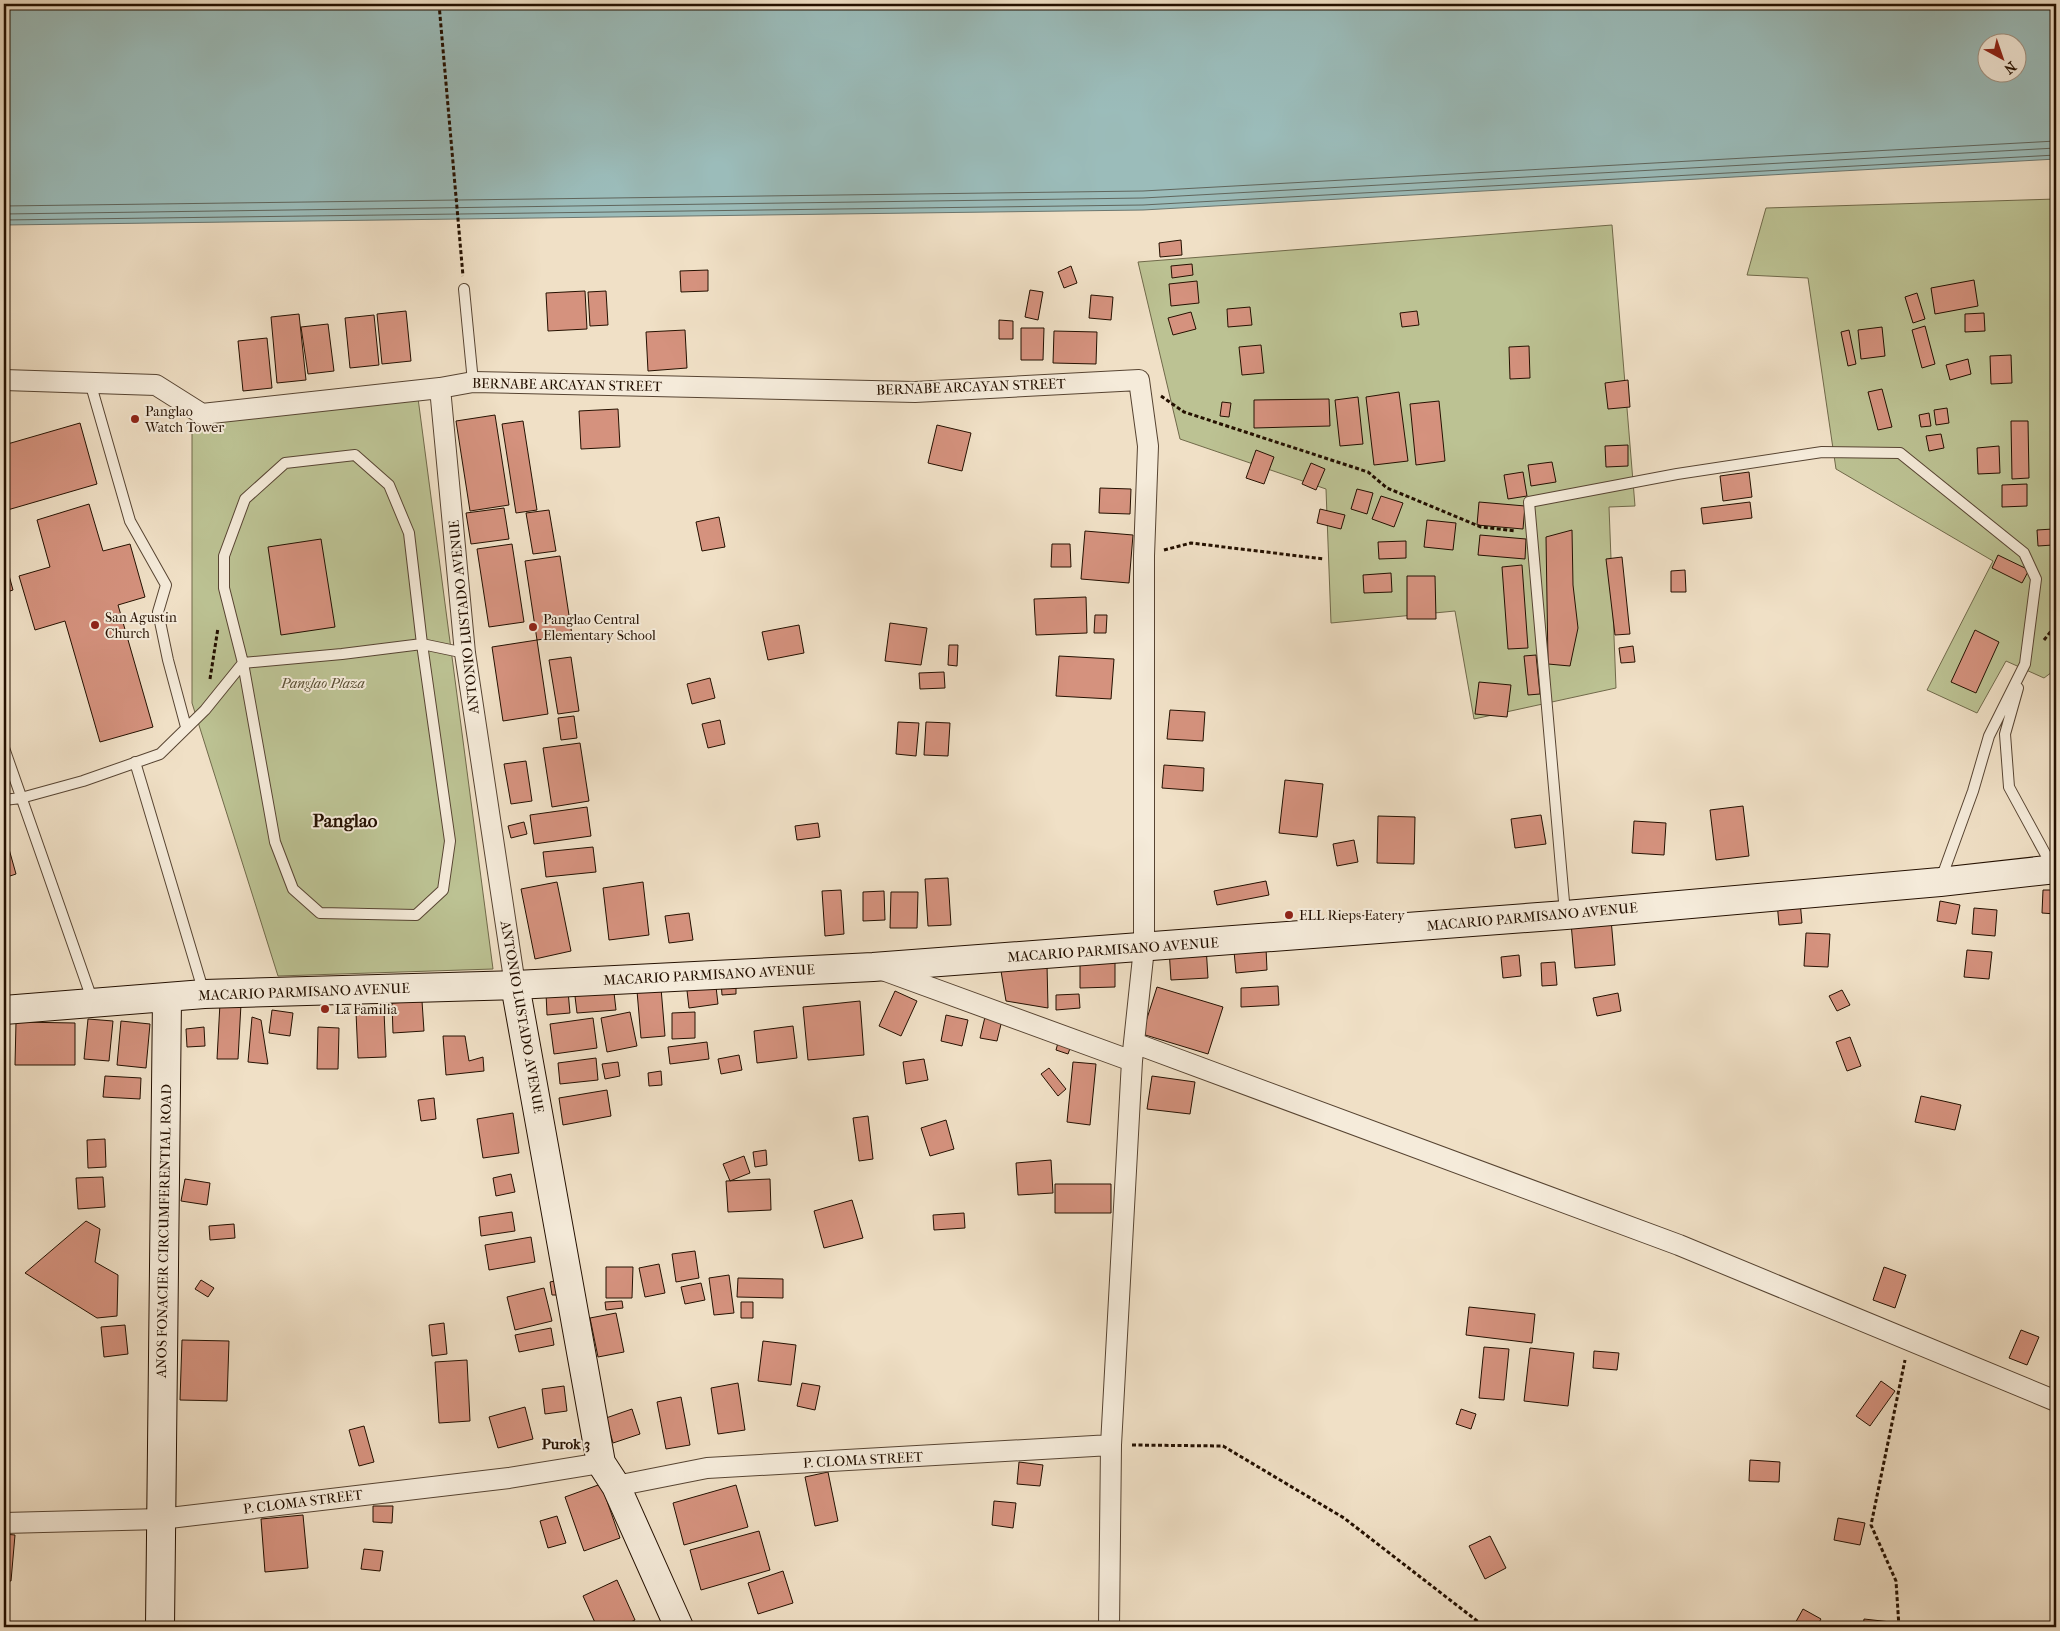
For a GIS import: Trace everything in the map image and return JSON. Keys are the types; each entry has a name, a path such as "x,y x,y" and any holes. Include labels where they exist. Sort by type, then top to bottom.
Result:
{"street":[{"name":"BERNABE ARCAYAN STREET","path":"4,380 156,385 202,414 440,388 474,382 915,392 1139,380"},
{"path":"1109,1627 1111,1445 1133,1052 1144,948 1144,556 1148,446 1139,380"},
{"name":"ANTONIO LUSTADO AVENUE","path":"440,388 465,653 516,985 601,1463 616,1486 679,1627"},
{"name":"MACARIO PARMISANO AVENUE","path":"167,998 204,994 516,985 873,967 1566,915 1940,882 2055,869"},
{"path":"873,967 1133,1052 1678,1245 2056,1401"},
{"path":"4,1010 167,998"},
{"name":"ANOS FONACIER CIRCUMFERENTIAL ROAD","path":"160,1627 167,998"},
{"name":"P. CLOMA STREET","path":"616,1486 707,1468 1111,1445"},
{"name":"P. CLOMA STREET","path":"4,1523 161,1519 509,1478 601,1463"}],"lane":[{"path":"464,289 474,382"},
{"path":"90,382 130,521 166,585 158,612 168,660 186,727"},
{"path":"1566,915 1529,502 1678,474 1822,452 1900,453 2024,553 2036,579 2025,664 2005,734 2009,787 2055,869"},
{"path":"356,456 389,485 409,533 422,644 450,841 443,890 416,915 320,913 293,889 275,842 243,663 224,588 224,556 245,499 285,463 356,456"},
{"path":"4,800 21,798 82,782 160,754 205,710 243,663 422,644 465,653"},
{"path":"1940,882 1973,790 1989,736 2025,664"},
{"path":"4,748 94,1003"},
{"path":"135,762 204,994"}],"path":[{"path":"439,4 464,289"},
{"path":"1139,380 1184,412 1368,472 1387,488 1480,527 1532,533"},
{"path":"1144,556 1191,542 1324,558"},
{"path":"205,710 218,626"},
{"path":"1899,1627 1896,1581 1871,1525 1909,1340"},
{"path":"1111,1445 1223,1446 1344,1518 1485,1627"}],"green space":[{"path":"2056,199 2056,669 2044,678 2006,661 1977,713 1927,690 1993,561 1836,469 1808,278 1747,275 1766,208"},
{"path":"1612,225 1635,506 1609,507 1616,688 1474,719 1455,611 1331,623 1326,489 1180,439 1138,262"},
{"name":"Panglao Plaza","path":"418,398 493,969 278,976 192,703 192,417"}],"water":[{"path":"4,4 2056,4 2056,159 1143,210 4,225"}],"building":[{"path":"1181,240 1182,255 1160,257 1159,243"},
{"path":"1192,264 1193,275 1172,278 1171,266"},
{"path":"1071,266 1077,283 1064,288 1058,272"},
{"path":"708,270 708,291 681,292 680,271"},
{"path":"1974,280 1978,306 1935,314 1931,288"},
{"path":"1197,281 1199,303 1171,306 1169,284"},
{"path":"1030,290 1043,292 1038,320 1025,317"},
{"path":"585,291 587,329 548,331 546,293"},
{"path":"606,291 608,325 590,326 588,292"},
{"path":"1917,293 1925,319 1913,323 1905,297"},
{"path":"1091,295 1113,297 1111,320 1089,318"},
{"path":"1250,307 1252,325 1228,327 1227,309"},
{"path":"406,311 411,361 382,364 377,314"},
{"path":"1417,311 1419,325 1402,327 1400,313"},
{"path":"1191,312 1196,329 1173,335 1168,318"},
{"path":"1984,313 1985,331 1965,332 1965,314"},
{"path":"299,314 306,380 277,383 271,317"},
{"path":"374,315 379,365 350,368 345,318"},
{"path":"999,320 1013,321 1013,339 999,339"},
{"path":"328,324 334,371 308,374 301,327"},
{"path":"1925,326 1935,364 1922,368 1912,330"},
{"path":"1882,327 1885,356 1861,359 1858,330"},
{"path":"1021,328 1044,328 1043,360 1021,360"},
{"path":"685,330 687,368 648,371 646,332"},
{"path":"1849,330 1856,364 1848,366 1841,332"},
{"path":"1054,331 1097,332 1096,364 1053,363"},
{"path":"267,338 272,388 243,391 238,341"},
{"path":"1261,345 1264,373 1242,375 1239,347"},
{"path":"1529,346 1530,378 1510,379 1509,347"},
{"path":"2011,355 2012,383 1991,384 1990,356"},
{"path":"1968,359 1971,374 1950,380 1946,365"},
{"path":"1628,380 1630,407 1608,409 1605,383"},
{"path":"1882,389 1892,427 1878,430 1868,392"},
{"path":"1399,392 1408,461 1374,465 1366,397"},
{"path":"1358,397 1363,444 1340,446 1335,400"},
{"path":"1329,399 1330,426 1254,428 1254,400"},
{"path":"1439,401 1445,461 1416,465 1410,404"},
{"path":"1222,402 1231,403 1229,417 1220,416"},
{"path":"1947,408 1949,423 1936,425 1934,410"},
{"path":"618,409 620,447 581,449 579,411"},
{"path":"1929,413 1931,426 1921,427 1919,415"},
{"path":"495,415 509,505 470,511 456,421"},
{"path":"523,421 537,510 516,513 502,424"},
{"path":"2011,421 2028,421 2029,478 2012,479"},
{"path":"80,423 97,484 4,511 4,445"},
{"path":"937,425 971,433 962,471 928,463"},
{"path":"1941,434 1944,448 1929,451 1926,436"},
{"path":"1628,445 1628,466 1606,467 1605,446"},
{"path":"1999,446 2000,473 1978,474 1977,448"},
{"path":"1256,450 1274,457 1264,484 1246,478"},
{"path":"1552,462 1556,482 1531,486 1528,465"},
{"path":"1311,463 1325,469 1316,490 1302,484"},
{"path":"1523,472 1527,496 1508,499 1504,475"},
{"path":"1749,472 1752,497 1723,501 1720,476"},
{"path":"2027,484 2027,506 2002,507 2002,485"},
{"path":"1100,488 1131,489 1130,514 1099,513"},
{"path":"1357,489 1373,493 1367,514 1351,509"},
{"path":"1381,496 1403,503 1394,527 1372,519"},
{"path":"1479,502 1525,506 1523,529 1477,525"},
{"path":"1750,502 1752,518 1703,524 1701,508"},
{"name":"San Agustin Church","path":"89,504 103,551 130,544 145,597 118,605 153,727 100,742 65,621 35,630 19,576 50,567 37,520"},
{"path":"504,508 509,539 471,544 466,513"},
{"path":"1320,509 1345,515 1341,529 1317,523"},
{"path":"549,510 556,551 533,554 526,513"},
{"path":"719,517 725,547 702,551 696,522"},
{"path":"1427,520 1456,523 1453,550 1424,547"},
{"path":"2053,529 2053,545 2038,546 2037,530"},
{"path":"1572,530 1573,585 1578,628 1570,666 1548,664 1546,537"},
{"path":"1085,531 1133,535 1129,583 1081,579"},
{"path":"1480,535 1526,539 1525,559 1478,555"},
{"path":"321,539 335,627 281,635 268,547"},
{"path":"1406,541 1406,558 1379,559 1378,542"},
{"path":"512,544 524,622 489,627 477,549"},
{"path":"1052,544 1070,544 1071,567 1051,567"},
{"path":"1998,555 2029,570 2022,583 1992,568"},
{"path":"560,556 572,635 537,640 525,561"},
{"path":"4,557 13,590 4,593"},
{"path":"1622,557 1630,634 1615,635 1606,559"},
{"path":"1522,565 1528,648 1508,649 1502,567"},
{"path":"1685,570 1686,592 1671,592 1671,571"},
{"path":"1391,573 1392,592 1364,593 1363,575"},
{"path":"1407,576 1435,576 1436,619 1407,619"},
{"path":"1086,597 1087,633 1036,635 1034,599"},
{"path":"1095,615 1107,615 1106,633 1094,633"},
{"path":"890,623 927,628 921,665 885,661"},
{"path":"799,625 804,653 768,660 762,632"},
{"path":"1975,630 1999,642 1976,693 1951,682"},
{"path":"537,640 548,714 503,721 492,647"},
{"path":"949,645 958,645 957,666 948,665"},
{"path":"1633,646 1635,662 1621,663 1619,648"},
{"path":"1536,655 1540,694 1528,695 1524,656"},
{"path":"1059,656 1114,659 1111,699 1056,696"},
{"path":"571,657 579,711 558,714 549,660"},
{"path":"944,672 945,688 920,689 919,673"},
{"path":"710,678 715,698 692,704 687,684"},
{"path":"1479,682 1511,685 1507,717 1475,714"},
{"path":"1170,710 1205,712 1203,741 1167,739"},
{"path":"574,716 577,738 561,740 558,718"},
{"path":"720,720 725,744 708,748 702,724"},
{"path":"898,722 919,723 916,756 896,754"},
{"path":"926,722 950,723 948,756 924,755"},
{"path":"580,743 589,801 552,807 543,748"},
{"path":"526,761 532,801 511,804 504,764"},
{"path":"1164,765 1204,768 1203,791 1162,788"},
{"path":"1285,780 1323,784 1317,837 1279,833"},
{"path":"1743,806 1749,856 1716,860 1710,810"},
{"path":"587,807 591,836 534,844 530,815"},
{"path":"1541,815 1546,844 1515,848 1511,819"},
{"path":"1378,816 1415,817 1414,864 1377,863"},
{"path":"1634,821 1666,823 1664,855 1632,853"},
{"path":"524,822 527,834 511,838 508,826"},
{"path":"818,823 820,837 797,840 795,826"},
{"path":"1354,840 1358,862 1337,866 1333,844"},
{"path":"593,847 596,872 546,877 543,852"},
{"path":"9,849 16,874 4,878 4,851"},
{"path":"948,878 951,925 928,926 925,879"},
{"path":"1266,881 1269,895 1217,905 1214,891"},
{"path":"557,882 571,951 535,959 521,889"},
{"path":"643,882 649,935 609,940 603,888"},
{"path":"841,890 844,934 825,936 822,891"},
{"path":"2043,890 2056,890 2056,914 2042,913"},
{"path":"884,891 885,920 863,921 863,892"},
{"path":"891,892 918,892 917,928 890,928"},
{"path":"1800,901 1802,923 1779,925 1777,902"},
{"path":"1940,901 1960,905 1956,924 1937,921"},
{"path":"1974,908 1997,910 1995,936 1972,934"},
{"path":"689,913 693,940 669,943 665,916"},
{"path":"1611,919 1615,965 1575,968 1571,923"},
{"path":"1806,933 1830,934 1828,967 1804,966"},
{"path":"1206,946 1208,978 1171,980 1169,949"},
{"path":"1266,948 1267,970 1236,973 1234,951"},
{"path":"1967,950 1992,952 1989,979 1964,977"},
{"path":"1519,955 1521,976 1503,978 1501,957"},
{"path":"1115,961 1115,987 1080,988 1080,962"},
{"path":"1555,962 1557,985 1542,986 1541,963"},
{"path":"1000,965 1047,965 1048,1008 1006,1001"},
{"path":"715,978 718,1004 689,1008 686,982"},
{"path":"721,981 736,981 736,994 722,995"},
{"path":"613,984 616,1010 577,1013 574,988"},
{"path":"1278,986 1279,1005 1241,1007 1241,988"},
{"path":"1157,987 1223,1007 1208,1054 1142,1034"},
{"path":"661,988 665,1036 641,1038 637,991"},
{"path":"1842,990 1850,1005 1837,1011 1829,996"},
{"path":"568,991 570,1013 547,1015 546,993"},
{"path":"895,991 917,1001 901,1036 879,1026"},
{"path":"1618,993 1621,1011 1597,1016 1593,998"},
{"path":"1079,994 1080,1008 1056,1010 1056,995"},
{"path":"422,1001 424,1031 393,1033 392,1003"},
{"path":"860,1001 864,1055 808,1060 803,1007"},
{"path":"220,1003 241,1004 238,1059 217,1059"},
{"path":"272,1010 293,1013 290,1036 269,1033"},
{"path":"384,1011 386,1057 358,1058 356,1012"},
{"path":"630,1012 637,1046 607,1052 601,1018"},
{"path":"695,1012 695,1038 672,1039 672,1013"},
{"path":"946,1015 968,1020 962,1046 941,1041"},
{"path":"252,1017 261,1020 268,1064 248,1062"},
{"path":"985,1017 1002,1020 997,1041 980,1038"},
{"path":"593,1018 597,1048 554,1054 550,1024"},
{"path":"88,1019 113,1021 109,1061 84,1059"},
{"path":"121,1021 150,1024 146,1068 117,1065"},
{"path":"16,1022 75,1023 75,1065 15,1065"},
{"path":"793,1026 797,1058 757,1063 754,1031"},
{"path":"204,1027 205,1046 187,1047 186,1029"},
{"path":"318,1027 339,1028 338,1069 317,1069"},
{"path":"443,1036 465,1036 469,1061 483,1057 484,1071 446,1075"},
{"path":"1850,1037 1861,1066 1847,1071 1836,1042"},
{"path":"1059,1039 1072,1043 1068,1054 1056,1050"},
{"path":"707,1042 709,1059 670,1064 668,1047"},
{"path":"739,1055 742,1070 721,1074 718,1059"},
{"path":"596,1058 598,1080 560,1084 558,1063"},
{"path":"924,1059 928,1080 906,1084 903,1062"},
{"path":"618,1062 620,1076 605,1079 602,1064"},
{"path":"1073,1062 1096,1064 1090,1125 1067,1122"},
{"path":"1049,1068 1066,1089 1058,1096 1041,1074"},
{"path":"661,1071 662,1085 649,1086 648,1073"},
{"path":"105,1076 141,1078 140,1099 103,1097"},
{"path":"1152,1076 1195,1082 1190,1114 1147,1109"},
{"path":"607,1090 611,1116 563,1125 559,1098"},
{"path":"1921,1096 1961,1105 1955,1130 1915,1122"},
{"path":"434,1098 436,1119 421,1121 418,1100"},
{"path":"513,1113 519,1153 483,1158 477,1119"},
{"path":"868,1116 873,1159 859,1161 853,1118"},
{"path":"946,1120 954,1149 930,1156 921,1128"},
{"path":"105,1139 106,1167 88,1168 87,1140"},
{"path":"766,1150 767,1165 755,1167 753,1152"},
{"path":"744,1156 750,1173 730,1181 723,1164"},
{"path":"1051,1160 1053,1193 1018,1195 1016,1163"},
{"path":"511,1174 515,1192 496,1196 493,1178"},
{"path":"103,1177 105,1207 78,1209 76,1178"},
{"path":"185,1179 210,1183 207,1205 181,1201"},
{"path":"770,1179 771,1210 728,1212 726,1181"},
{"path":"1055,1184 1111,1184 1111,1213 1055,1213"},
{"path":"852,1200 863,1238 824,1248 814,1211"},
{"path":"512,1212 515,1231 481,1236 479,1217"},
{"path":"964,1213 965,1228 934,1230 933,1215"},
{"path":"86,1221 100,1229 95,1262 118,1275 117,1316 97,1318 25,1273"},
{"path":"234,1224 235,1238 210,1240 209,1226"},
{"path":"531,1237 535,1262 489,1270 485,1245"},
{"path":"695,1251 699,1278 676,1282 672,1254"},
{"path":"659,1264 665,1293 645,1297 639,1268"},
{"path":"606,1267 633,1267 632,1298 606,1298"},
{"path":"1884,1267 1906,1275 1895,1308 1873,1300"},
{"path":"729,1275 734,1313 714,1315 709,1278"},
{"path":"738,1278 783,1279 783,1298 737,1297"},
{"path":"201,1280 214,1288 208,1297 195,1289"},
{"path":"559,1280 561,1295 552,1295 550,1282"},
{"path":"701,1283 705,1300 685,1304 681,1287"},
{"path":"544,1288 552,1321 515,1330 507,1297"},
{"path":"622,1301 623,1308 606,1310 605,1302"},
{"path":"741,1302 753,1302 753,1318 741,1318"},
{"path":"1469,1307 1535,1314 1532,1343 1466,1335"},
{"path":"616,1313 624,1352 598,1357 590,1318"},
{"path":"444,1323 447,1354 432,1356 429,1325"},
{"path":"125,1325 128,1354 104,1357 101,1327"},
{"path":"551,1328 554,1345 519,1352 515,1335"},
{"path":"2021,1330 2039,1337 2027,1365 2009,1358"},
{"path":"182,1340 229,1341 227,1401 180,1400"},
{"path":"763,1341 796,1345 791,1385 758,1381"},
{"path":"1484,1347 1509,1349 1504,1400 1479,1398"},
{"path":"1530,1348 1574,1353 1568,1406 1524,1401"},
{"path":"1594,1351 1619,1353 1617,1370 1593,1368"},
{"path":"467,1360 470,1421 439,1423 435,1362"},
{"path":"1881,1381 1895,1391 1870,1426 1856,1416"},
{"path":"738,1383 745,1430 718,1434 711,1388"},
{"path":"802,1383 820,1386 815,1410 797,1406"},
{"path":"564,1386 567,1411 545,1414 542,1389"},
{"path":"681,1397 690,1445 666,1449 657,1402"},
{"path":"525,1407 533,1439 498,1448 489,1417"},
{"path":"632,1409 640,1434 613,1443 606,1418"},
{"path":"1461,1409 1476,1414 1471,1429 1456,1424"},
{"path":"364,1426 374,1462 359,1466 349,1430"},
{"path":"1750,1460 1780,1462 1779,1482 1749,1481"},
{"path":"1019,1462 1043,1465 1040,1486 1017,1484"},
{"path":"828,1472 838,1521 815,1526 805,1477"},
{"path":"601,1484 620,1538 584,1551 565,1497"},
{"path":"736,1485 748,1527 684,1545 673,1503"},
{"path":"994,1501 1016,1503 1013,1528 992,1525"},
{"path":"373,1506 393,1506 392,1523 373,1522"},
{"path":"303,1515 308,1568 265,1572 261,1519"},
{"path":"557,1516 566,1543 548,1548 540,1521"},
{"path":"1838,1518 1865,1523 1860,1545 1834,1540"},
{"path":"759,1531 770,1570 701,1590 690,1550"},
{"path":"4,1534 15,1535 11,1581 4,1581"},
{"path":"1490,1536 1506,1568 1485,1579 1469,1546"},
{"path":"364,1549 383,1551 380,1571 361,1569"},
{"path":"783,1571 793,1603 758,1614 748,1583"},
{"path":"617,1580 635,1620 620,1627 597,1627 583,1596"},
{"path":"1803,1609 1821,1619 1816,1627 1793,1627"},
{"path":"1864,1619 1891,1622 1891,1627 1863,1627"}],"place":[{"name":"Panglao Watch Tower","path":"135,419"},
{"name":"San Agustin Church","path":"95,625"},
{"name":"Panglao Central Elementary School","path":"533,627"},
{"name":"ELL Rieps Eatery","path":"1289,915"},
{"name":"La Familia","path":"325,1009"}],"district":[{"name":"Panglao","path":"345,821"},
{"name":"Purok 3","path":"566,1444"}]}
